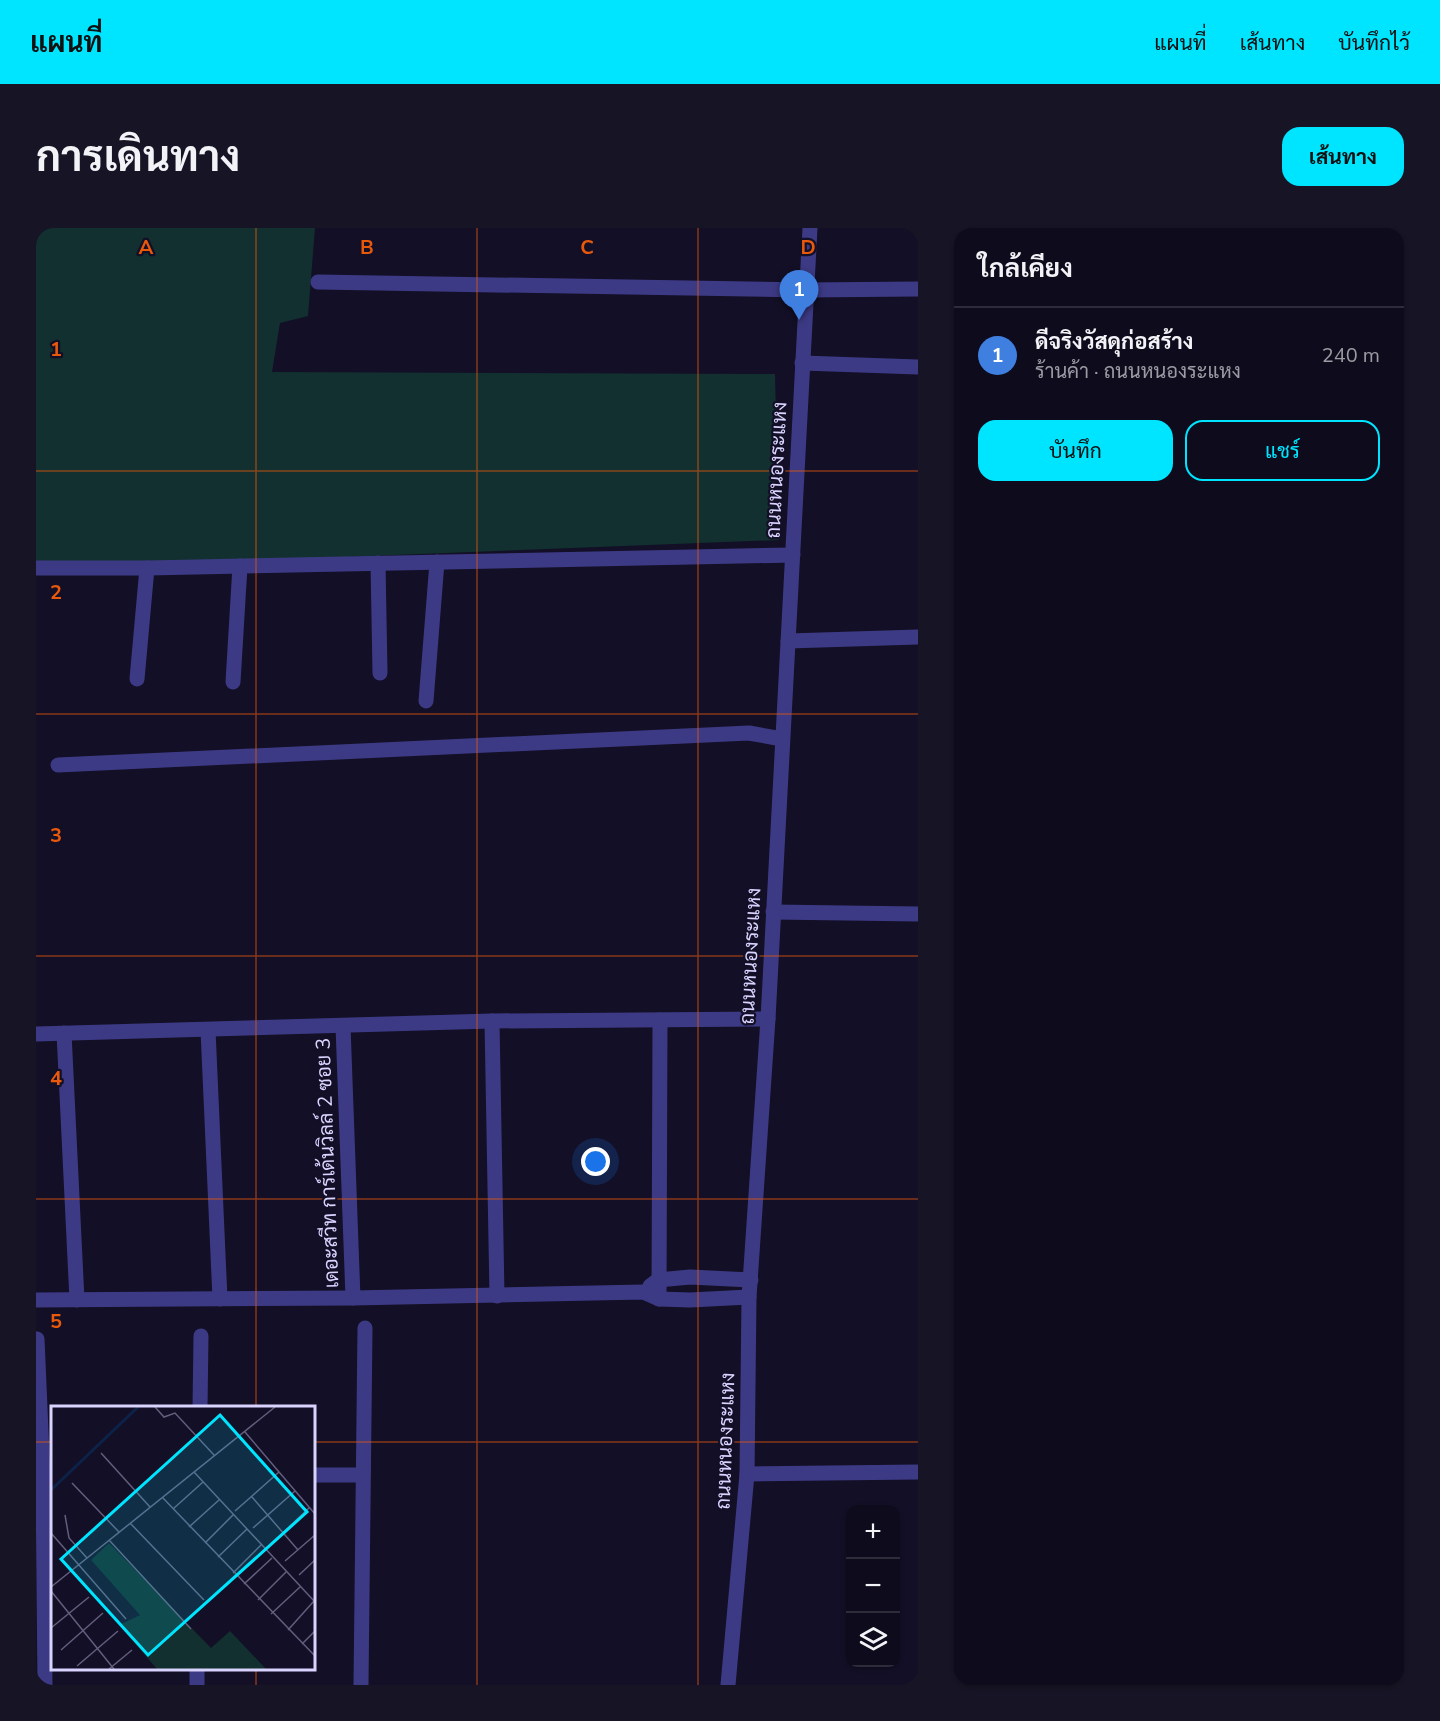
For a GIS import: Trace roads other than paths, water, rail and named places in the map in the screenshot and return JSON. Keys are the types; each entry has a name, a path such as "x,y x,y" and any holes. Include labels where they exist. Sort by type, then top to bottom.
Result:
{"street":[{"name":"ถนนหนองระแหง","path":"728,1685 747,1474 749,1297 768,1020 810,228"},
{"path":"318,282 806,290 918,289"},
{"path":"802,363 918,367"},
{"path":"36,568 147,568 793,555"},
{"path":"426,701 437,562"},
{"path":"378,563 380,673"},
{"path":"233,682 240,566"},
{"path":"137,679 147,568"},
{"path":"788,641 918,637"},
{"path":"58,765 749,733 782,739"},
{"path":"773,912 918,914"},
{"path":"659,1299 660,1020"},
{"path":"36,1034 492,1021 768,1020"},
{"path":"492,1021 497,1296"},
{"name":"เดอะสวีท การ์เด้นวิลล์ 2 ซอย 3","path":"343,1026 353,1298"},
{"path":"208,1029 220,1299"},
{"path":"64,1033 77,1300"},
{"path":"643,1292 658,1280 690,1277 751,1280"},
{"path":"36,1300 353,1298 643,1292 659,1299 749,1297"},
{"path":"361,1685 366,1328"},
{"path":"200,1406 201,1336"},
{"path":"38,1339 44,1477 45,1685"},
{"path":"747,1474 918,1473"},
{"path":"315,1474 363,1475"}],"place":[{"name":"ดีจริงวัสดุก่อสร้าง","path":"799,320"}]}
